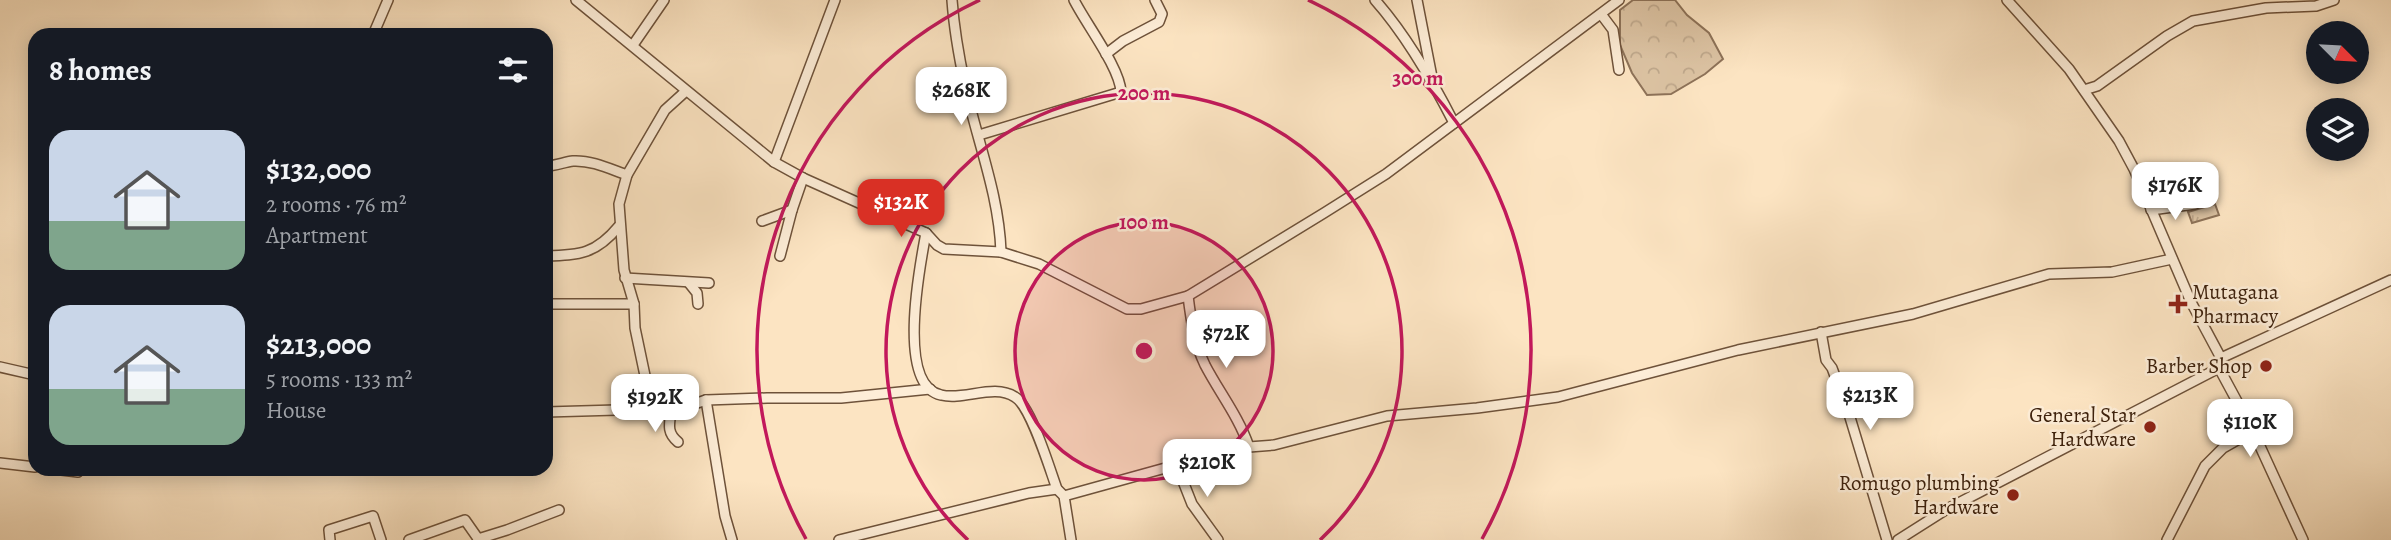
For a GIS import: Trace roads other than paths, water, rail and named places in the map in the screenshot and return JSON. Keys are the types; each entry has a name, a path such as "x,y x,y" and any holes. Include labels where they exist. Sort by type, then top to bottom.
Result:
{"street":[{"path":"376,28 388,0"},
{"path":"577,0 774,162 803,178 926,233 937,245 944,248 1001,252 1039,264 1127,309 1141,309 1188,296 1386,174 1619,0"},
{"path":"633,45 664,0"},
{"path":"774,162 835,0"},
{"path":"952,0 965,86 1000,226 1001,252"},
{"path":"979,135 1119,93 1122,89 1106,54 1074,0"},
{"path":"1106,54 1123,41 1159,22 1162,14 1155,0"},
{"path":"1375,0 1390,17 1433,82 1454,123"},
{"path":"1417,0 1433,82"},
{"path":"2007,0 2055,52 2119,141 2302,540"},
{"path":"2084,90 2097,86 2193,21 2266,8 2316,6 2334,0"},
{"path":"1601,14 1613,30 1619,70"},
{"path":"652,409 635,328 634,304 625,278 618,204 627,175 665,110 686,91"},
{"path":"553,166 571,161 595,163 627,175"},
{"path":"780,256 803,178"},
{"path":"2151,210 2194,204"},
{"path":"762,221 792,209"},
{"path":"553,255 587,253 607,241 620,226"},
{"path":"926,233 916,286 915,348 919,373 930,389 939,395 1006,392 1022,402 1060,493 1071,540"},
{"path":"839,540 1030,493 1060,493 1177,467 1249,447 1284,443 1387,416 1558,397 1738,350 1913,314 2049,274 2112,272 2172,259"},
{"path":"625,278 709,283"},
{"path":"1898,540 1947,509 2220,363 2391,280"},
{"path":"689,283 697,293 698,304"},
{"path":"1188,296 1191,326 1197,345 1242,428 1249,447"},
{"path":"553,304 634,304"},
{"path":"1821,332 1826,360 1832,368 1849,414 1887,540"},
{"path":"0,366 28,373"},
{"path":"553,412 652,409 671,412 706,400 841,398 930,389"},
{"path":"706,400 725,516 732,540"},
{"path":"671,412 671,436 678,442"},
{"path":"2167,540 2205,466 2223,448 2253,431"},
{"path":"0,463 28,466"},
{"path":"1177,467 1192,504 1219,540"},
{"path":"409,540 465,520 479,539 559,510"},
{"path":"330,540 330,530 373,516 381,540"}],"place":[{"name":"Mutagana Pharmacy","path":"2178,304"},
{"name":"Barber Shop","path":"2266,366"},
{"name":"General Star Hardware","path":"2150,427"},
{"name":"Romugo plumbing Hardware","path":"2013,495"}]}
